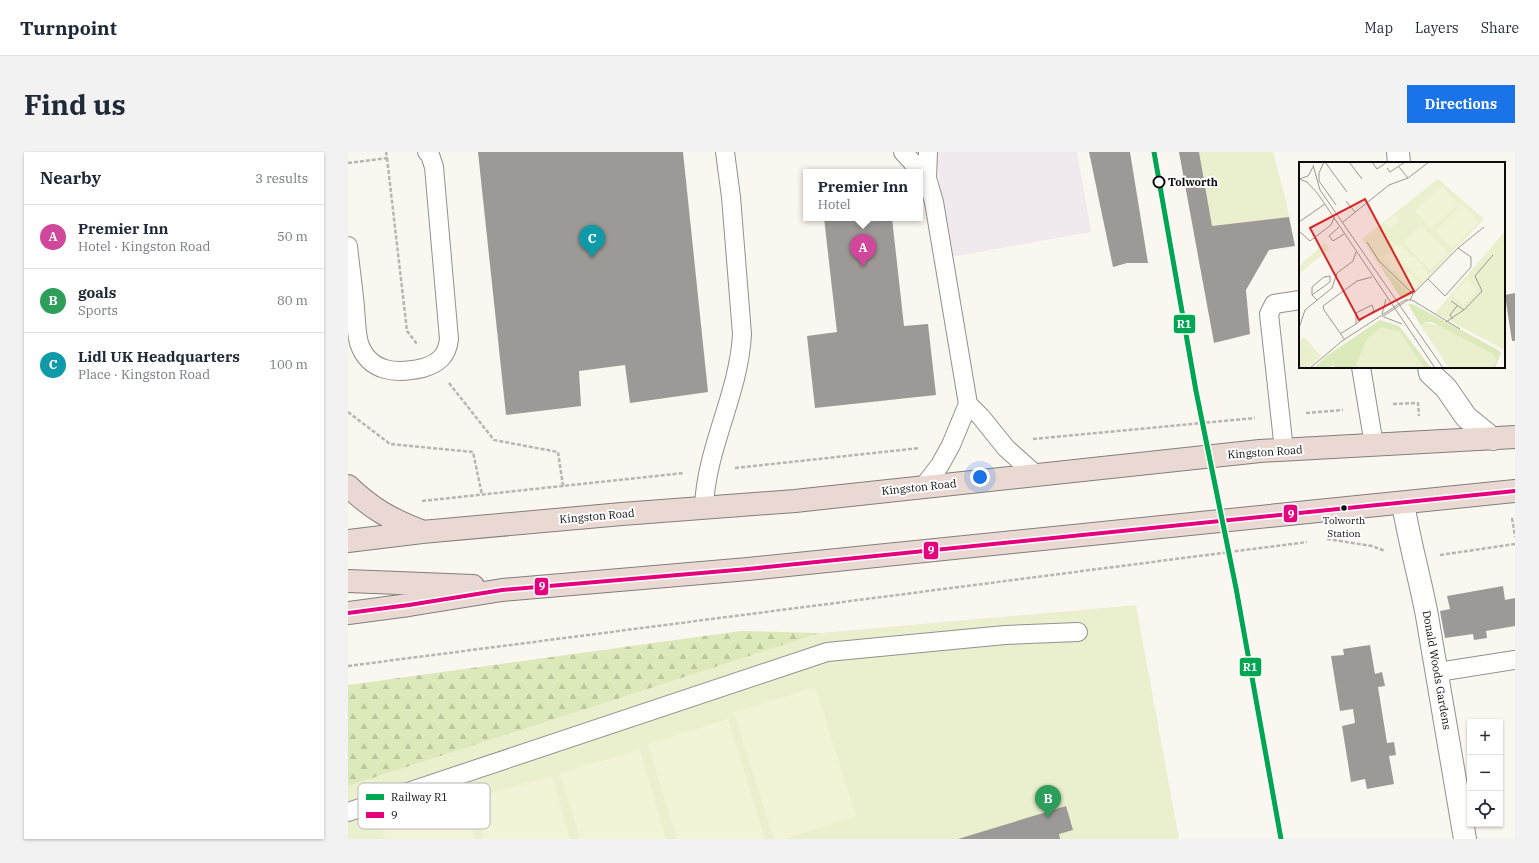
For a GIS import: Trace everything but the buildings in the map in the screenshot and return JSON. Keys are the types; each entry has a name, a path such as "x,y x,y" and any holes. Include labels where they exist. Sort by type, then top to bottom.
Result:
{"highway":[{"name":"Kingston Road","path":"348,542 422,532 704,507 795,501 1284,450 1515,437"},
{"path":"348,486 361,499 381,513 422,532"},
{"path":"348,613 502,590 748,569 1515,491"},
{"path":"348,581 468,585 502,590"}],"street":[{"path":"1398,152 1399,162"},
{"path":"1428,368 1430,373 1446,388 1466,417 1493,439"},
{"name":"Donald Woods Gardens","path":"1403,503 1422,587 1438,672 1465,839"}],"lane":[{"path":"348,246 359,342 366,358 378,367 392,371 403,372 434,365 447,351 449,339 434,167 430,155 427,152"},
{"path":"704,507 705,489 709,470 737,371 742,334 731,197 725,152"},
{"path":"903,152 919,169"},
{"path":"923,487 940,465 951,445 968,404 934,202 927,178 928,152"},
{"path":"923,174 927,178"},
{"path":"1284,450 1269,314 1274,304 1299,300"},
{"path":"1361,368 1374,445"},
{"path":"968,404 981,417 1006,448 1036,475"},
{"path":"435,783 827,652 1005,635 1078,632"},
{"path":"1438,672 1515,660"},
{"path":"348,812 358,809"}],"path":[{"path":"348,163 387,158 386,152"},
{"path":"1387,405 1418,403 1419,420"},
{"path":"1301,414 1344,410"},
{"path":"348,412 390,444 473,452 482,495"},
{"path":"1028,439 1260,418"},
{"path":"420,501 925,448"},
{"path":"1512,514 1515,538"},
{"path":"1327,539 1372,546"},
{"path":"348,666 1311,541"},
{"path":"1433,556 1515,544"}],"shaded area":[{"path":"935,152 1077,152 1091,232 950,257"}],"green space":[{"path":"1199,152 1273,152 1289,217 1212,226"},
{"path":"1136,605 1179,839 348,839 348,786 820,633"},
{"path":"741,631 820,633 348,786 348,685"},
{"path":"815,687 856,816 784,839 774,839 734,713"},
{"path":"728,719 765,839 677,839 648,744"},
{"path":"640,750 666,839 580,839 560,773"},
{"path":"552,776 570,839 484,839 481,829 490,829 490,794"},
{"path":"382,829 473,829 476,839 385,839"}],"rail line":[{"name":"R1","path":"1154,152 1196,391 1236,588 1281,839"}],"transit line":[{"name":"9","path":"348,613 502,590 748,569 1515,491"}],"place":[{"name":"Tolworth","path":"1159,182"},
{"name":"Lidl UK Headquarters","path":"592,258"},
{"name":"Premier Inn","path":"863,267"},
{"name":"Tolworth Station","path":"1344,508"},
{"name":"goals","path":"1048,818"}]}
